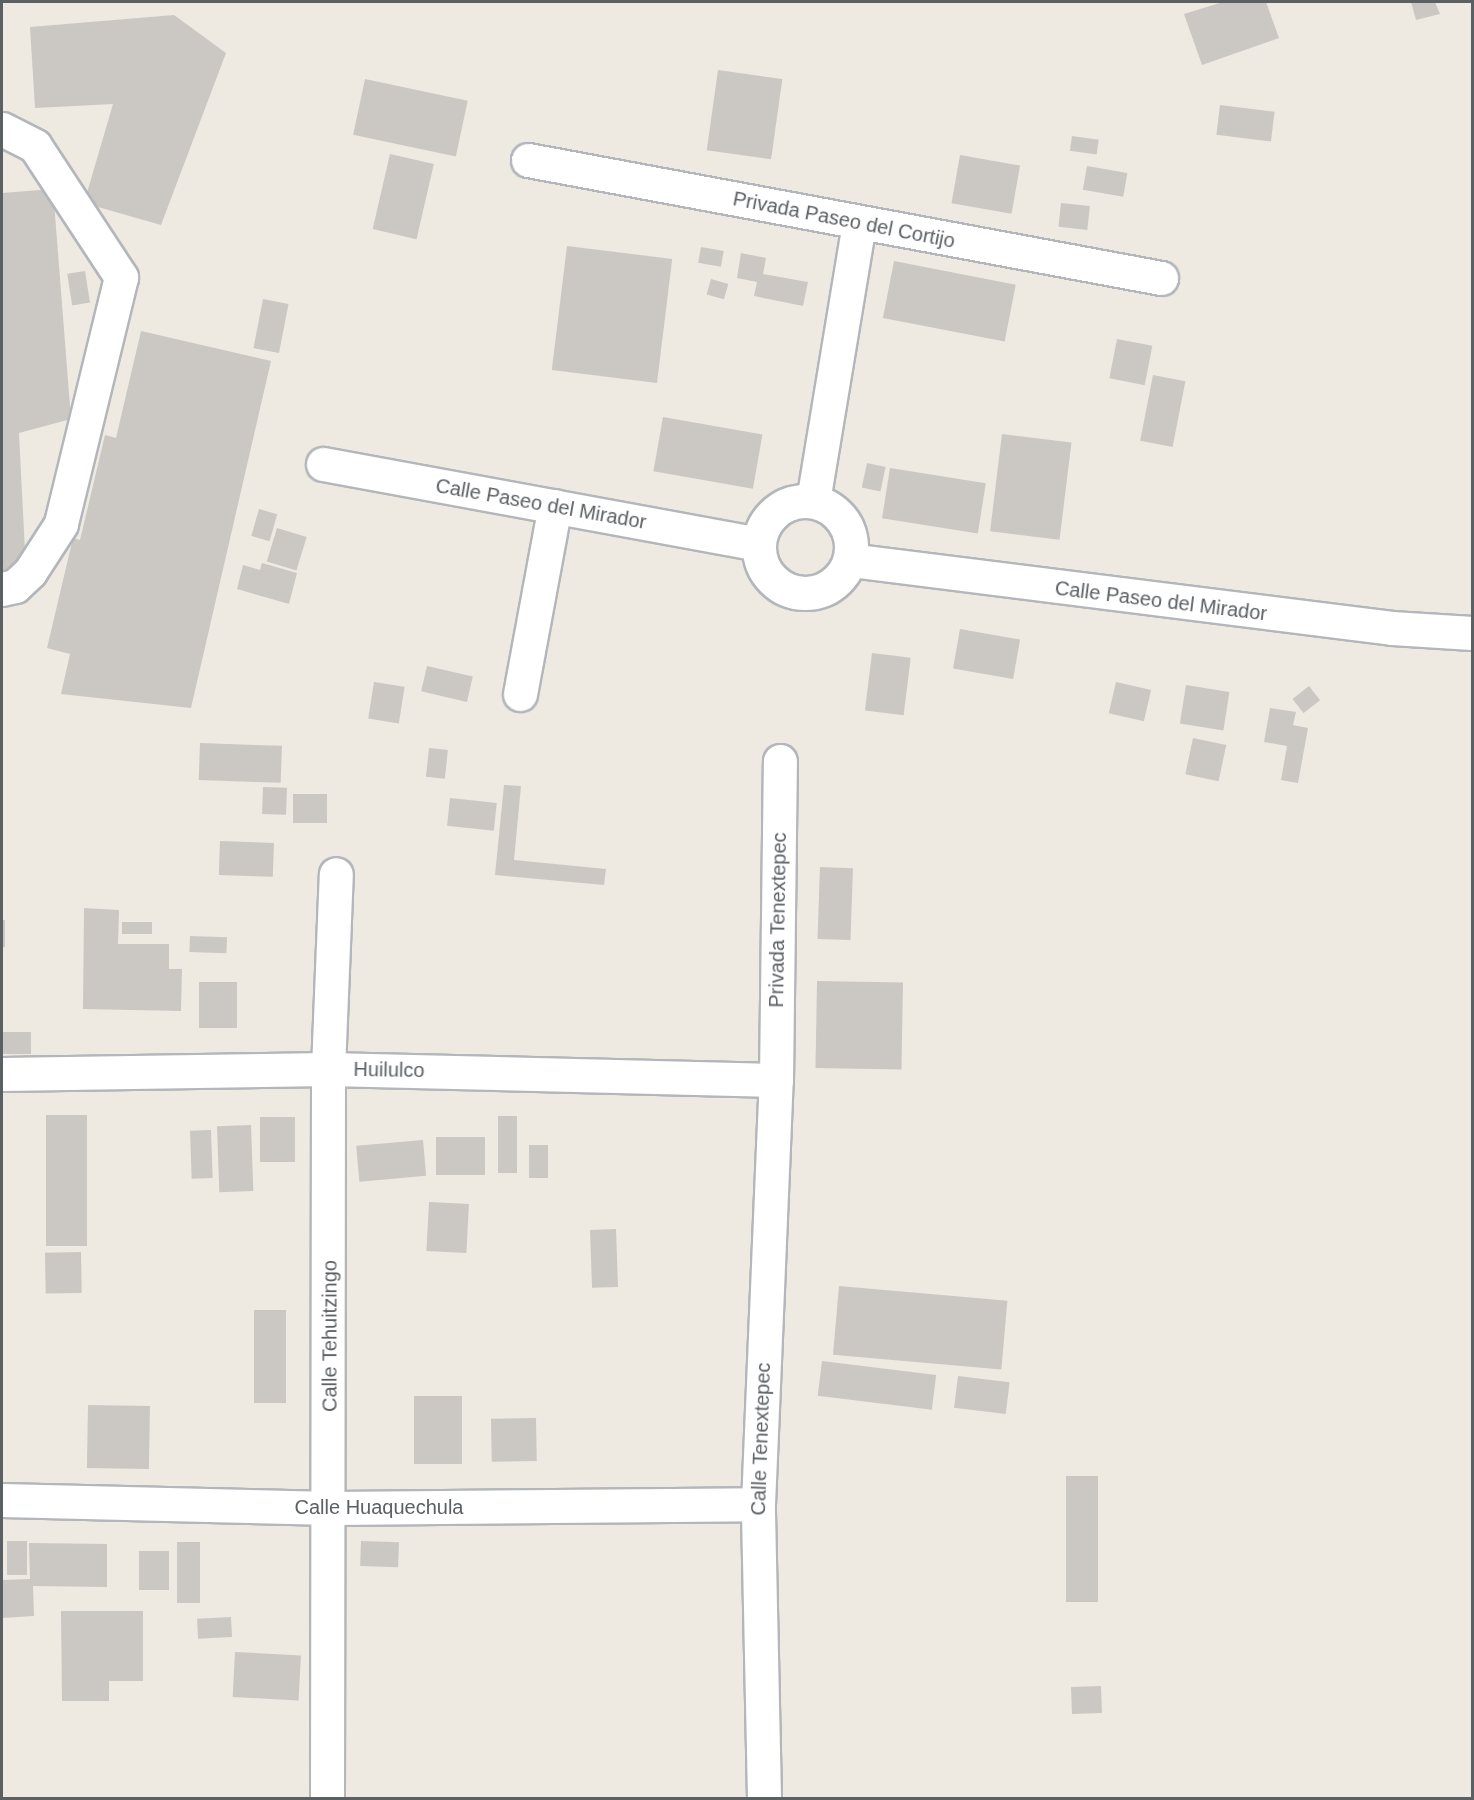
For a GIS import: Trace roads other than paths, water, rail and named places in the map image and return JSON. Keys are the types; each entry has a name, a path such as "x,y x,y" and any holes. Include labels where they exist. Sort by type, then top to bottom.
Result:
{"street":[{"path":"2,129 35,146 122,277 61,524 30,572 15,586 2,589"},
{"name":"Privada Paseo del Cortijo","path":"528,160 1161,278"},
{"path":"813,501 859,223"},
{"name":"Calle Paseo del Mirador","path":"323,464 758,544"},
{"path":"813,501 831,508 845,523 852,541 850,561 841,578 826,589 807,594 787,590 771,580 761,563 758,544 763,525 776,511 794,502 813,501"},
{"path":"520,694 555,506"},
{"name":"Calle Paseo del Mirador","path":"850,561 1392,628 1473,633"},
{"name":"Privada Tenextepec","path":"776,1080 780,761"},
{"name":"Calle Tehuitzingo","path":"327,1798 331,1508 328,1069 336,874"},
{"name":"Huilulco","path":"2,1074 328,1069 776,1080"},
{"name":"Calle Tenextepec","path":"764,1798 758,1503 776,1080"},
{"name":"Calle Huaquechula","path":"2,1500 331,1508 758,1503"}]}
